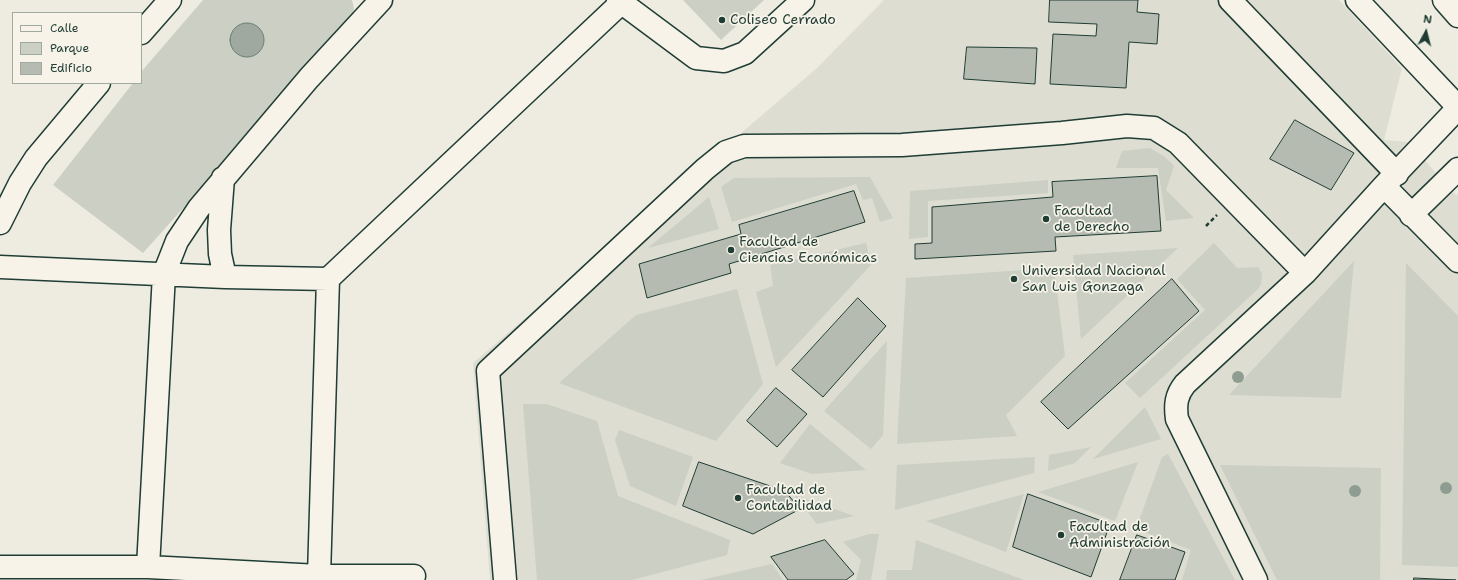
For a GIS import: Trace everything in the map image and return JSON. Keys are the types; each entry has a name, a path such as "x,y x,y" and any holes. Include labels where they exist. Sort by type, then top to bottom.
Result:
{"main road":[{"path":"142,32 170,0"},
{"path":"0,267 225,277 328,278 619,2 696,58 724,61 745,53 803,0"},
{"path":"1230,0 1390,180 1411,215 1458,261"},
{"path":"1256,580 1177,419 1175,409 1179,391 1304,273 1458,107 1357,0"},
{"path":"1444,0 1458,16"},
{"path":"148,567 164,274 177,241 199,208 223,178 373,3"},
{"path":"0,223 20,183 36,158 97,84"},
{"path":"505,580 488,371 705,169 726,152 744,146 902,144 1062,133 1127,126 1154,128 1178,143 1304,273"},
{"path":"1411,215 1458,169"},
{"path":"223,178 219,230 220,254 225,277"},
{"path":"319,576 328,278"},
{"path":"0,567 148,567 319,576 414,576"}],"shaded area":[{"name":"Universidad Nacional San Luis Gonzaga","path":"884,0 1339,0 1402,68 1384,140 1408,142 1456,195 1458,194 1458,580 490,580 473,363 817,68"},
{"path":"247,23 253,24 259,28 263,34 263,46 259,52 253,56 247,57 241,56 235,52 231,46 230,40 231,34 235,28 241,24"}],"green space":[{"path":"203,0 352,0 354,9 348,24 143,253 53,185 132,84 142,84 142,71"},
{"name":"Coliseo Cerrado","path":"683,0 764,0 721,40"},
{"path":"1150,148 1165,157 1174,166 1166,190 1194,218 1166,221 1158,168 1116,168 1122,151"},
{"path":"870,177 893,218 880,222 872,198 863,200 856,184 732,222 721,187 734,178"},
{"path":"1048,180 1048,193 928,201 928,237 909,239 910,191"},
{"path":"709,197 719,229 648,248"},
{"path":"866,243 871,265 776,367 756,292 773,286 770,265"},
{"path":"1214,243 1237,268 1258,267 1262,274 1261,284 1258,289 1140,398 1125,383 1205,310 1177,279"},
{"path":"1178,248 1081,339 1073,255"},
{"path":"1354,261 1341,398 1229,395"},
{"path":"1406,263 1458,316 1458,567 1402,565"},
{"path":"1054,268 1065,356 1006,415 1017,436 897,444 906,278"},
{"path":"737,289 763,384 716,441 559,383 636,315"},
{"path":"887,341 883,435 871,449 824,411"},
{"path":"523,404 547,404 597,421 618,496 730,540 727,555 632,580 537,580"},
{"path":"1145,407 1161,439 1093,459"},
{"path":"810,424 866,470 812,474 780,463"},
{"path":"619,430 693,457 676,506 630,486 615,440"},
{"path":"1091,447 1075,463 1048,471 1049,455"},
{"path":"1168,454 1235,580 1182,580 1191,550 1136,529 1162,457"},
{"path":"1035,457 1034,473 895,510 897,465"},
{"path":"1138,462 1115,521 1038,492"},
{"path":"1220,465 1381,468 1380,580 1277,580"},
{"path":"1024,494 1006,552 926,521"},
{"path":"794,495 854,516 817,524"},
{"path":"869,534 879,534 871,580 856,580 861,560 843,542"},
{"path":"916,540 1024,580 886,580 887,570 912,570"},
{"path":"772,564 783,580 701,580"}],"building":[{"path":"1050,0 1138,0 1137,12 1159,14 1157,44 1129,42 1126,88 1050,84 1053,34 1096,36 1097,24 1049,22"},
{"path":"967,47 1037,48 1035,84 964,79"},
{"path":"1295,120 1354,153 1331,190 1270,159"},
{"name":"Facultad de Derecho","path":"1157,176 1161,231 1055,237 1056,251 915,259 915,244 932,243 932,207 1053,197 1052,182"},
{"name":"Facultad de Ciencias Económicas","path":"854,191 865,222 729,264 731,273 647,298 639,264 741,234 739,225"},
{"path":"1172,279 1199,311 1068,429 1041,402"},
{"name":"Facultad de Ciencias Económicas","path":"858,298 886,326 823,397 792,370"},
{"path":"776,388 807,414 777,447 747,421"},
{"name":"Facultad de Contabilidad","path":"699,462 785,491 800,509 753,534 683,506"},
{"name":"Facultad de Administración","path":"1028,494 1110,524 1091,577 1013,547"},
{"name":"Facultad de Administración","path":"1137,535 1185,552 1175,580 1120,580"},
{"name":"Facultad de Contabilidad","path":"825,540 854,574 846,580 788,580 771,557"},
{"path":"1414,578 1456,580 1414,580"}],"place":[{"name":"Coliseo Cerrado","path":"722,20"},
{"name":"Facultad de Derecho","path":"1046,219"},
{"name":"Facultad de Ciencias Económicas","path":"731,250"},
{"name":"Universidad Nacional San Luis Gonzaga","path":"1014,279"},
{"name":"Facultad de Contabilidad","path":"738,498"},
{"name":"Facultad de Administración","path":"1061,535"}]}
